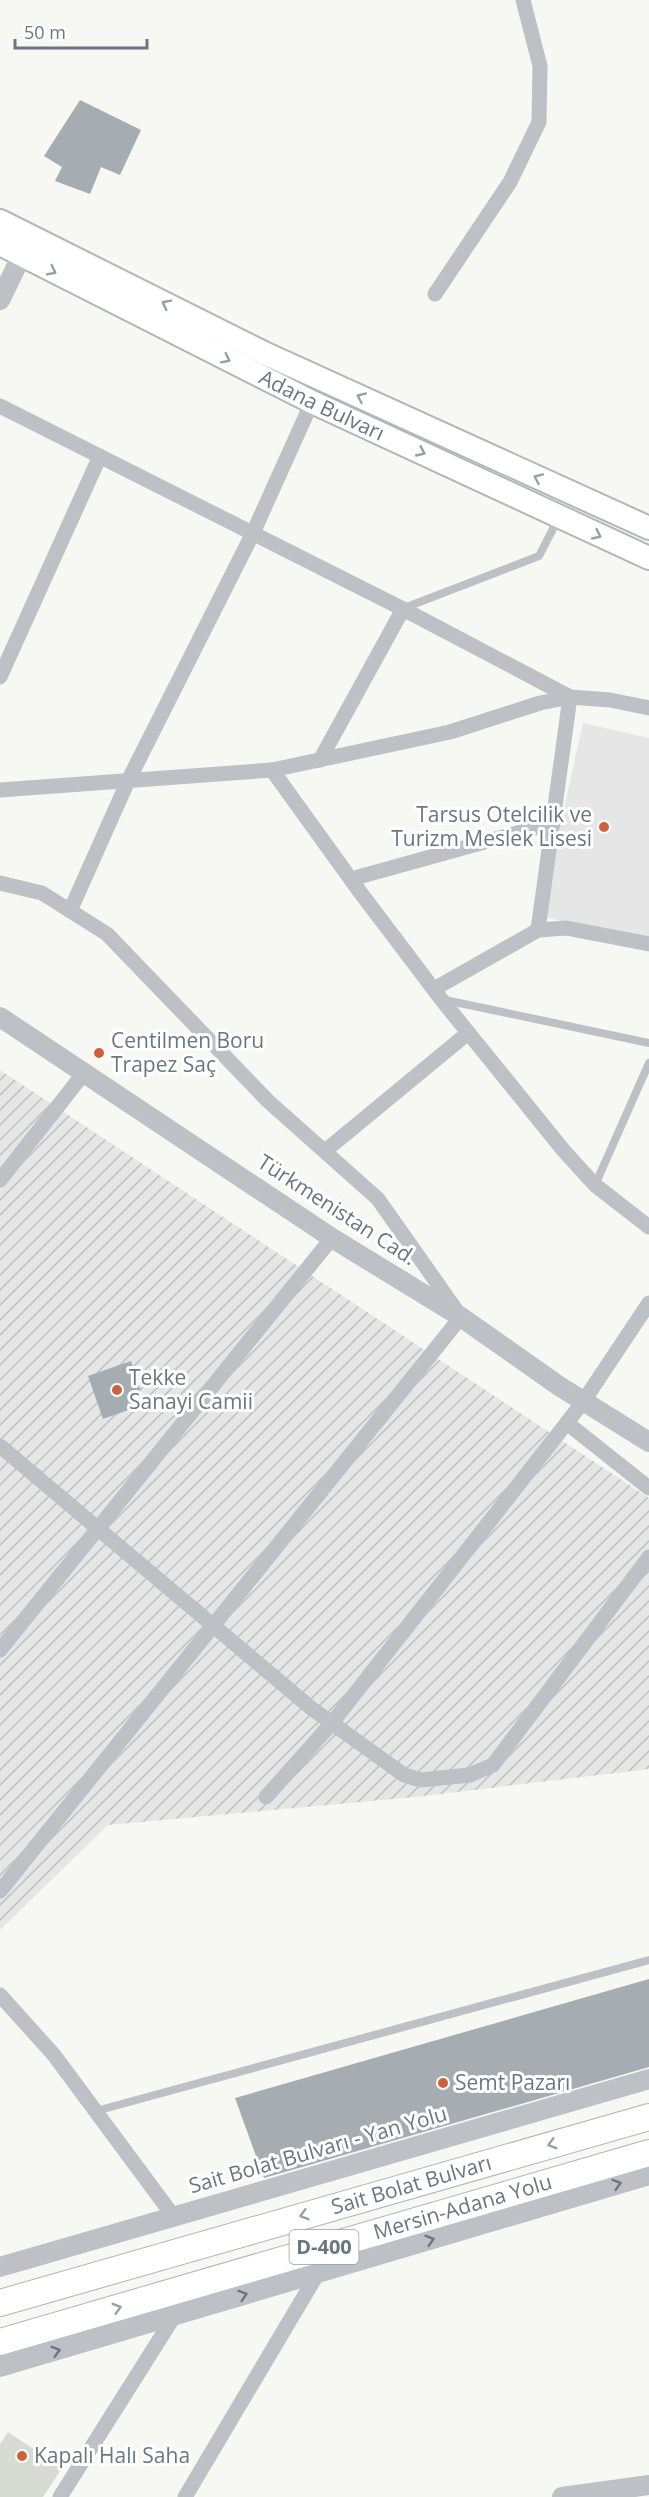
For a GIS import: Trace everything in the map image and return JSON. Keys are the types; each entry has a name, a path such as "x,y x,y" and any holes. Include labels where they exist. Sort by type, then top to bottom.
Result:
{"highway":[{"name":"Sait Bolat Bulvarı","path":"0,2303 649,2117"},
{"name":"Mersin-Adana Yolu","path":"0,2342 649,2153"}],"main road":[{"name":"Adana Bulvarı","path":"0,221 264,353 649,528"},
{"name":"Adana Bulvarı","path":"0,244 312,402 649,558"}],"street":[{"path":"435,294 510,182 539,122 540,66 524,0"},
{"path":"0,300 22,255"},
{"path":"70,911 128,781 253,533 312,402"},
{"path":"0,406 403,609 570,697"},
{"path":"0,677 100,456"},
{"path":"320,760 403,609"},
{"path":"538,930 570,697"},
{"path":"0,790 272,770 450,732 540,703 570,697 610,700 649,708"},
{"path":"272,770 468,1033 595,1185 649,1227"},
{"path":"351,879 553,823"},
{"path":"0,883 42,893 107,934 268,1101 378,1199 461,1317 0,1891"},
{"path":"438,994 538,930 567,928 649,944"},
{"name":"Türkmenistan Cad.","path":"0,1017 332,1238 461,1317 583,1402 649,1442"},
{"path":"325,1151 468,1033"},
{"path":"0,1180 84,1073"},
{"path":"0,1650 332,1238"},
{"path":"266,1797 332,1724 567,1423 649,1303"},
{"path":"567,1423 649,1488"},
{"path":"0,1446 332,1724 404,1775 421,1780 470,1775 493,1765 649,1557"},
{"path":"0,1995 54,2055 174,2217"},
{"name":"Sait Bolat Bulvarı - Yan Yolu","path":"0,2267 649,2079"},
{"path":"0,2367 649,2175"},
{"path":"185,2497 318,2273"},
{"path":"60,2497 175,2315"},
{"path":"562,2497 649,2485"}],"lane":[{"path":"403,609 539,556 559,517"},
{"path":"438,994 649,1043"},
{"path":"595,1185 649,1063"},
{"path":"96,2111 649,1959"}],"shaded area":[{"name":"Tarsus Otelcilik ve Turizm Meslek Lisesi","path":"583,723 649,738 649,942 540,916"},
{"path":"0,1070 649,1498 649,1769 415,1797 108,1825 0,1930"},
{"name":"Kapalı Halı Saha","path":"8,2432 62,2468 43,2497 0,2497 0,2444"}],"building":[{"path":"80,100 141,130 120,175 101,167 90,194 55,181 62,167 44,156"},
{"name":"Tekke Sanayi Camii","path":"131,1361 145,1404 103,1419 88,1376"},
{"name":"Semt Pazarı","path":"649,1979 649,2067 264,2178 235,2098"}],"place":[{"name":"Tarsus Otelcilik ve Turizm Meslek Lisesi","path":"604,827"},
{"name":"Centilmen Boru Trapez Saç","path":"99,1053"},
{"name":"Tekke Sanayi Camii","path":"117,1390"},
{"name":"Semt Pazarı","path":"443,2083"},
{"name":"Kapalı Halı Saha","path":"22,2456"}]}
